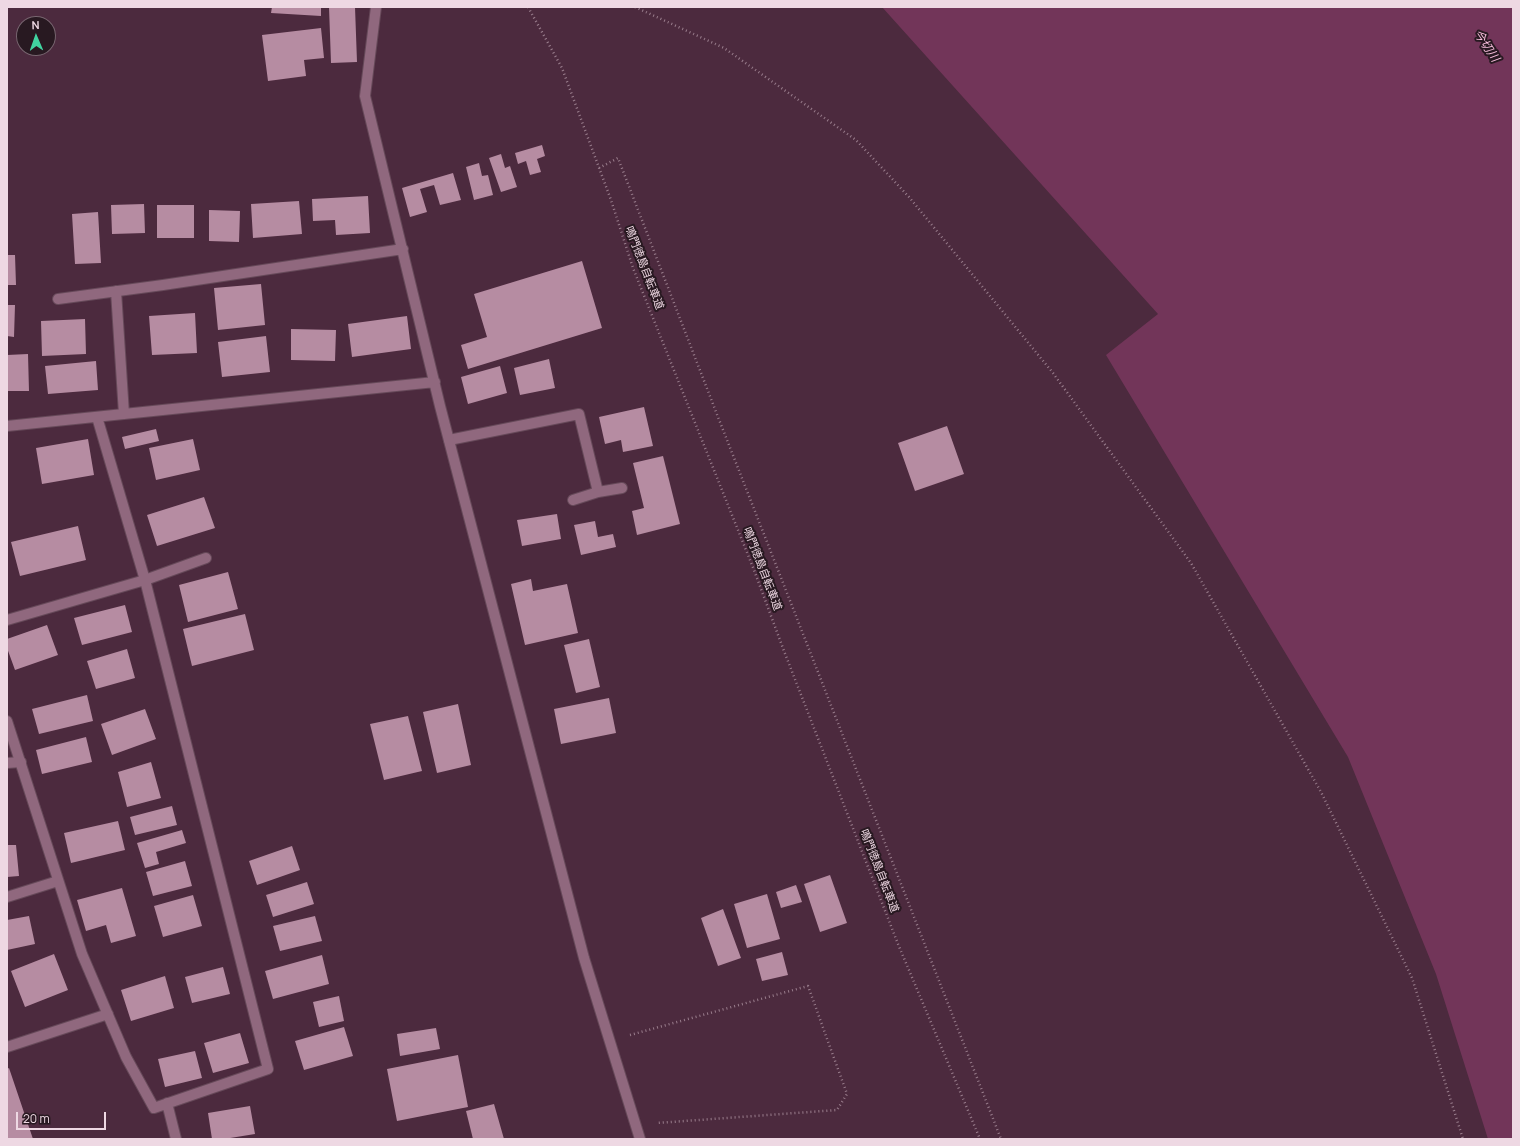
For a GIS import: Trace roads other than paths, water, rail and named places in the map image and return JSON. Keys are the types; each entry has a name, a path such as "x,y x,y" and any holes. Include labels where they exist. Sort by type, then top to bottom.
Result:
{"street":[{"path":"376,7 365,96 449,440 584,958 640,1139"},
{"path":"58,299 163,286 403,249"},
{"path":"116,291 124,414"},
{"path":"7,426 435,382"},
{"path":"449,440 579,414 598,492"},
{"path":"7,721 82,954 126,1057 154,1108 268,1069 145,580 97,417"},
{"path":"573,500 598,492 622,488"},
{"path":"7,620 145,580 206,558"},
{"path":"7,763 21,762"},
{"path":"7,897 58,881"},
{"path":"7,1047 108,1014"},
{"path":"166,1103 176,1139"}],"water":[{"name":"今切川","path":"882,7 1513,7 1513,1139 1488,1139 1436,974 1348,757 1106,355 1158,314"}]}
